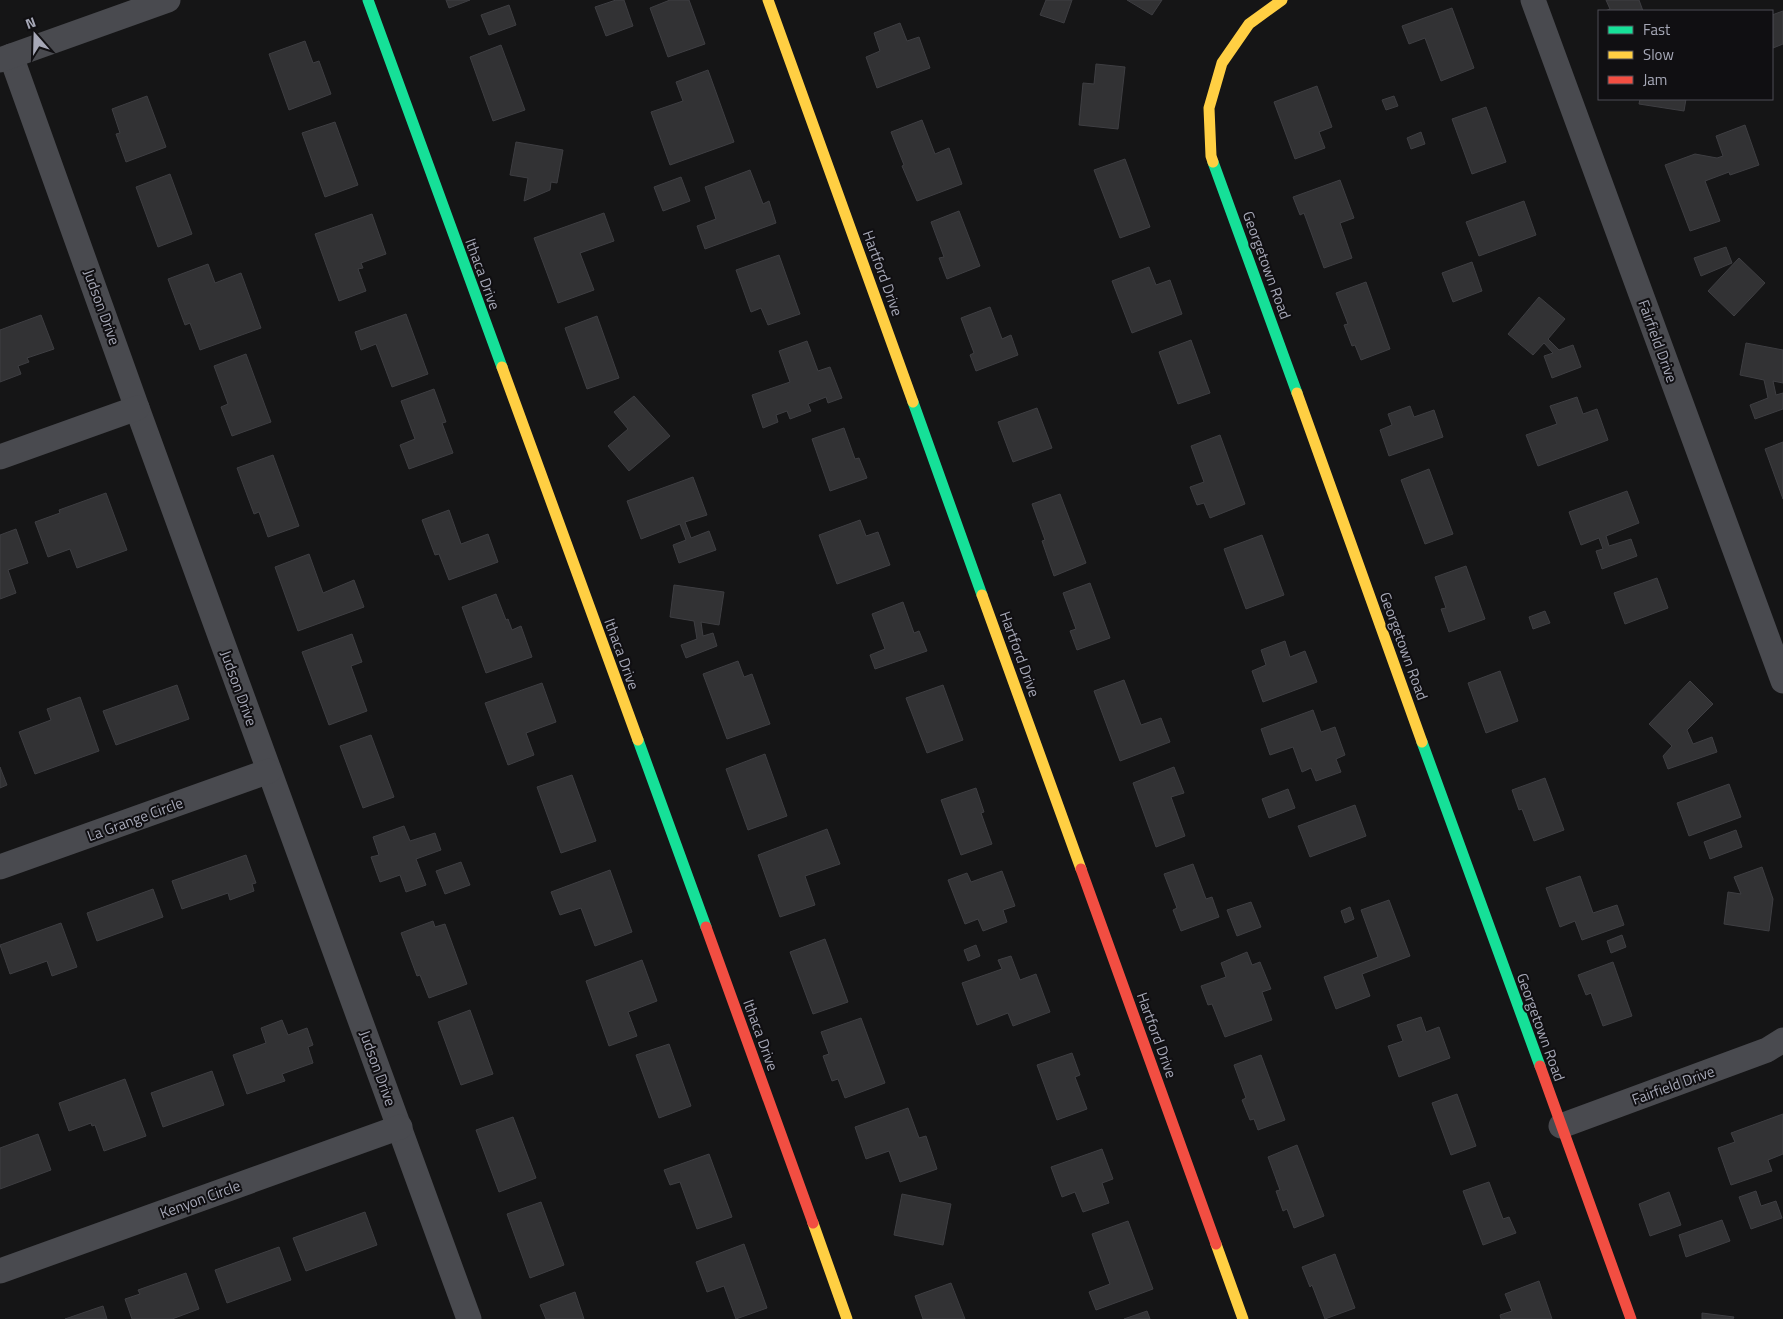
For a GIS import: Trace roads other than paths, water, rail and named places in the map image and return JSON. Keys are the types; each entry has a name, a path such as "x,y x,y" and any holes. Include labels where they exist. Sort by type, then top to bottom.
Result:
{"street":[{"path":"6,58 168,0"},
{"name":"Ithaca Drive","path":"368,0 847,1319"},
{"name":"Hartford Drive","path":"768,0 1243,1319"},
{"name":"Georgetown Road","path":"1282,0 1249,24 1222,63 1209,108 1212,156 1631,1319"},
{"name":"Fairfield Drive","path":"1533,0 1783,681"},
{"name":"Judson Drive","path":"6,58 137,408 469,1319"},
{"path":"0,458 137,408"},
{"name":"La Grange Circle","path":"0,867 269,771"},
{"name":"Fairfield Drive","path":"1561,1126 1767,1050 1783,1040"},
{"name":"Kenyon Circle","path":"0,1271 400,1127"}]}
